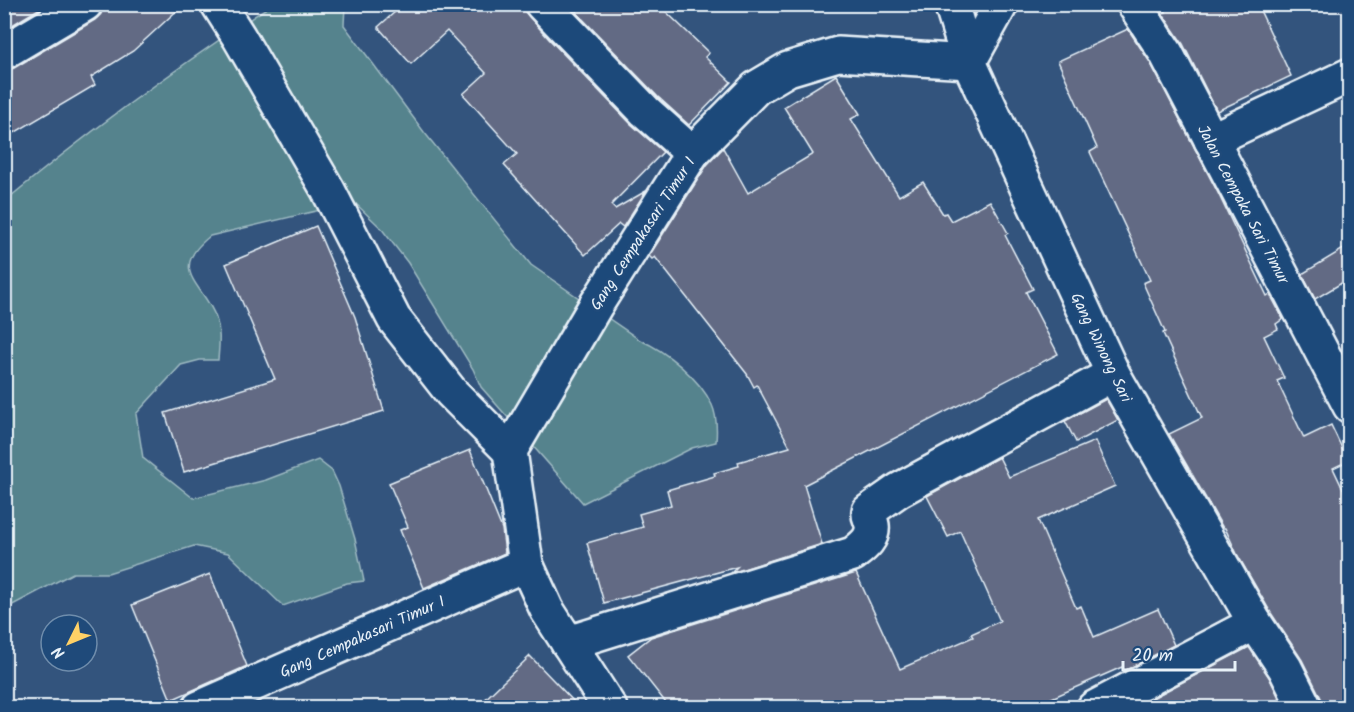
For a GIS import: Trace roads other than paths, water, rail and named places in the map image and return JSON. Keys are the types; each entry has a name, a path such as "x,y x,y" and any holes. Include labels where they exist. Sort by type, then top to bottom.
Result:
{"street":[{"path":"4,51 85,4"},
{"path":"218,4 328,190 394,319 451,392 510,451 526,564 547,610 610,708"},
{"path":"542,4 645,111 692,153"},
{"name":"Gang Winong Sari","path":"951,4 969,62 1113,374 1255,623 1285,668 1305,708"},
{"path":"969,62 1001,4"},
{"name":"Jalan Cempaka Sari Timur","path":"1134,4 1166,53 1350,406"},
{"name":"Gang Cempakasari Timur I","path":"510,451 602,295 692,153 756,88 788,69 838,54 969,62"},
{"path":"1210,140 1350,75"},
{"path":"568,643 853,554 870,539 872,525 868,517 869,511 880,503 899,490 1113,374"},
{"name":"Gang Cempakasari Timur I","path":"198,708 526,564"},
{"path":"1094,708 1255,623"}]}
